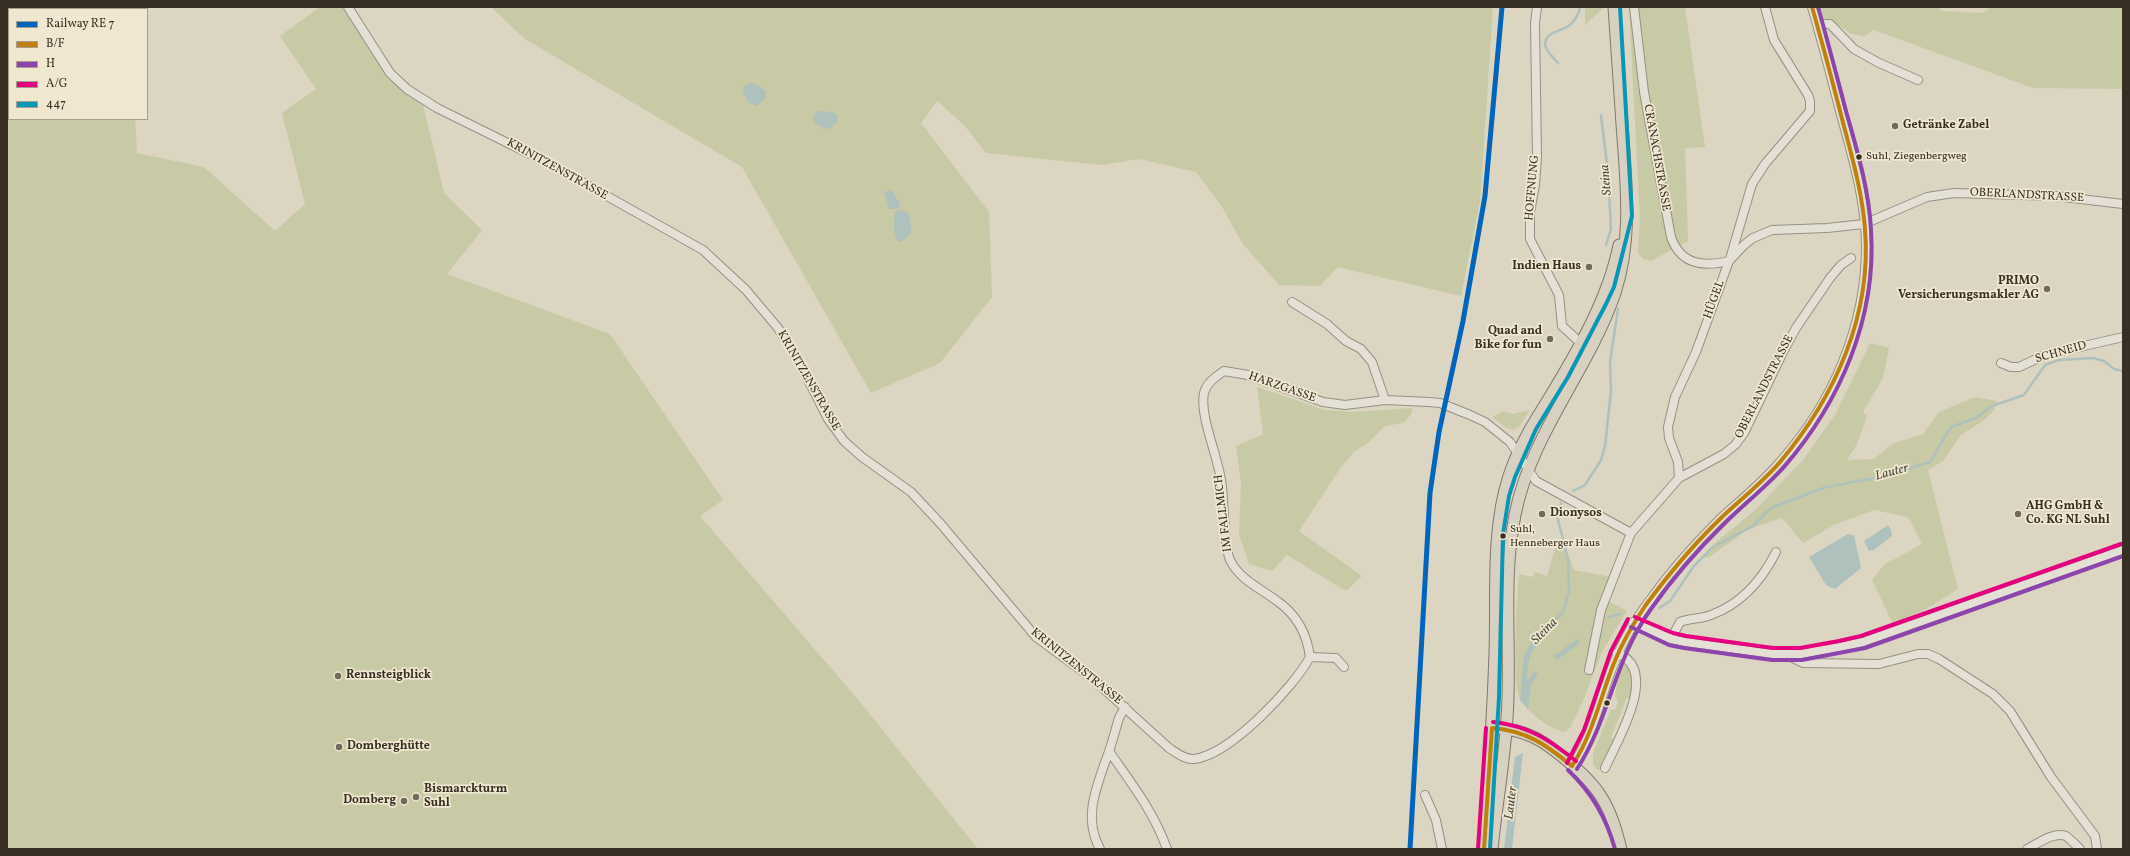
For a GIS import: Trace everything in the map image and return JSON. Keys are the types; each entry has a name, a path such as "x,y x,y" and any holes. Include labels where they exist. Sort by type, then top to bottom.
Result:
{"main road":[{"path":"1492,849 1508,697 1507,652 1514,517 1528,470 1546,431 1590,349 1610,307 1621,272 1626,239 1626,215 1614,7"},
{"path":"1484,849 1492,728 1498,533 1503,496 1518,453 1531,426 1580,343 1608,286 1626,215"},
{"path":"1492,728 1505,729 1531,736 1572,766 1600,795 1612,818 1621,849"}],"street":[{"name":"KRINITZENSTRASSE","path":"348,7 390,73 407,89 437,108 550,164 703,250 746,290 778,328 795,354 828,419 844,441 862,457 911,492 940,523 1036,637 1093,680 1125,707 1169,748 1182,757 1194,759 1208,755 1236,738 1254,723 1304,668 1310,657"},
{"name":"HOFFNUNG","path":"1537,7 1535,23 1537,157 1536,185 1530,212 1530,240 1559,295 1562,326 1580,343 1590,349"},
{"name":"CRANACHSTRASSE","path":"1634,7 1644,92 1670,237 1674,247 1683,256 1698,263 1712,265 1729,261"},
{"path":"1729,261 1752,184 1765,164 1810,111 1810,101 1808,95 1774,40 1765,7"},
{"path":"1572,766 1590,732 1617,653 1633,622 1676,566 1719,521 1780,462 1803,433 1822,405 1852,338 1861,309 1865,265 1864,224 1852,156 1812,7"},
{"path":"1817,24 1830,24 1854,49 1879,64 1918,80"},
{"name":"OBERLANDSTRASSE","path":"1864,224 1920,200 1954,193 2055,196 2123,204"},
{"name":"HÜGEL","path":"1679,478 1678,462 1669,438 1669,417 1674,397 1696,352 1729,261 1753,238 1772,230 1827,228 1864,224"},
{"name":"OBERLANDSTRASSE","path":"1589,670 1601,610 1631,533 1679,478 1724,454 1739,439 1796,328 1830,278 1841,265 1851,258"},
{"path":"1292,302 1327,324 1346,341 1361,349 1372,362 1385,400"},
{"name":"SCHNEID","path":"2001,363 2011,368 2019,367 2045,355 2123,337"},
{"name":"HARZGASSE","path":"1204,409 1204,392 1212,379 1224,371 1248,375 1323,402 1345,405 1385,400 1440,403 1485,422 1500,432 1518,453 1528,470 1540,484 1631,533"},
{"name":"IM FALLMICH","path":"1204,409 1222,486 1229,559 1240,574 1290,611 1303,630 1308,642 1310,657"},
{"path":"1633,622 1671,639 1757,652 1787,655 1801,654 1862,642 2123,550"},
{"path":"1671,639 1680,622 1710,616 1738,600 1756,584 1776,552"},
{"path":"1605,768 1633,705 1637,692 1637,683 1631,664 1627,657 1617,653"},
{"path":"1787,655 1796,661 1810,663 1879,664 1918,654 1928,654 1939,659 1994,694 2010,711 2051,777 2095,836 2097,849"},
{"path":"1310,657 1336,658 1344,667"},
{"path":"1100,849 1093,837 1091,808 1094,794 1119,718 1125,707"},
{"path":"1109,751 1146,803 1167,849"},
{"path":"1425,795 1436,820 1442,849"},
{"path":"2028,849 2048,838 2065,836 2080,849"}],"green space":[{"path":"320,7 342,7 364,37 381,67 389,77 423,104 444,193 482,230 447,274 610,334 723,500 700,516 861,703 978,849 7,849 7,43 8,42 8,120 135,120 137,153 204,167 275,231 305,204 282,113 316,89 280,36"},
{"path":"491,7 1493,7 1480,201 1461,296 1338,267 1320,286 1279,285 1243,244 1222,207 1196,172 1139,159 1102,165 986,153 964,125 937,101 921,123 989,212 992,297 940,363 871,393 742,167 525,39"},
{"path":"1585,7 1604,7 1585,25"},
{"path":"1629,7 1685,7 1705,147 1685,148 1688,241 1651,261 1643,259 1638,253 1640,219"},
{"path":"1820,7 1938,7 1942,11 1983,13 1991,7 2123,7 2123,89 2033,88 1874,30 1864,36 1851,34 1830,19 1823,18"},
{"path":"1870,343 1889,348 1883,378 1863,412 1867,416 1857,444 1847,460 1874,459 1892,444 1923,434 1939,412 1975,397 1997,401 1994,410 1983,421 1961,435 1943,461 1928,470 1958,589 1928,608 1893,624 1872,580 1884,565 1922,544 1908,517 1874,510 1834,525 1803,543 1782,518 1747,530 1708,558 1703,556 1714,544 1756,509 1803,460 1836,413"},
{"path":"1257,387 1325,410 1352,412 1412,408 1412,413 1404,423 1385,426 1368,443 1354,452 1341,467 1299,531 1362,576 1346,591 1287,555 1272,571 1249,564 1239,535 1241,483 1236,446 1263,434"},
{"path":"1530,410 1519,427 1513,430 1505,427 1492,417 1504,411 1512,414"},
{"path":"1563,543 1574,570 1611,577 1603,598 1627,611 1602,652 1583,701 1570,728 1564,732 1539,719 1523,704 1520,699 1516,676 1516,619 1519,574 1533,577 1535,572 1547,576 1556,545"},
{"path":"1623,662 1627,664 1632,675 1633,698 1627,698 1611,737 1615,740 1603,767 1598,770 1593,764 1593,753 1611,709 1615,710 1618,701 1615,697 1619,672"}],"water":[{"path":"749,83 755,84 766,91 766,98 756,106 748,102 743,92 744,87"},
{"path":"820,111 832,112 837,115 837,122 831,128 824,129 813,121 815,113"},
{"path":"892,190 901,206 896,209 889,209 884,192"},
{"path":"899,210 908,213 911,222 910,234 905,240 900,242 897,240 894,228 895,212"},
{"path":"1888,525 1892,536 1874,550 1869,551 1864,541"},
{"path":"1848,534 1854,535 1861,568 1835,589 1826,585 1809,557"},
{"path":"1545,628 1548,633 1534,649 1528,665 1527,680 1535,671 1538,674 1531,685 1528,709 1520,700 1524,655 1530,645"},
{"path":"1577,639 1580,643 1557,660 1554,656"},
{"path":"1523,753 1512,849 1504,849 1515,757"}],"waterway":[{"name":"Steina","path":"1558,63 1546,48 1545,42 1550,35 1571,24 1577,16 1580,7"},
{"name":"Steina","path":"1601,115 1608,173 1611,229 1606,245"},
{"name":"Steina","path":"1573,491 1585,485 1601,460 1605,446 1611,391 1610,362 1618,309"},
{"name":"Lauter","path":"1659,608 1670,601 1694,566 1713,547 1753,526 1771,508 1826,487 1881,477 1930,462 1951,427 1976,418 1992,406 2024,395 2045,365 2059,360 2093,358 2104,361 2114,369 2123,371"},
{"name":"Steina","path":"1543,632 1563,612 1569,591 1568,559 1557,516 1561,503"},
{"name":"Lauter","path":"1609,617 1620,614"}],"transit line":[{"path":"1410,849 1430,493 1439,432 1463,321 1485,196 1502,7"},
{"name":"447","path":"1490,849 1499,697 1503,534 1509,496 1515,477 1536,429 1568,377 1614,287 1632,216 1620,7"},
{"name":"B/F","path":"1572,766 1591,729 1617,656 1645,606 1711,528 1780,462 1800,437 1833,382 1846,353 1856,323 1866,261 1863,214 1852,155 1812,7"},
{"name":"H","path":"1577,769 1597,730 1628,648 1651,609 1695,554 1714,534 1777,475 1804,442 1838,387 1851,357 1861,327 1868,295 1871,263 1871,230 1868,200 1858,155 1818,7"},
{"name":"A/G","path":"1635,617 1673,633 1686,636 1773,648 1800,648 1861,636 2121,544"},
{"name":"H","path":"1631,627 1669,645 1684,648 1772,660 1802,660 1865,648 2123,556"},
{"name":"A/G","path":"1567,763 1584,730 1611,651 1628,619"},
{"name":"A/G","path":"1493,722 1528,730 1547,740 1576,761"},
{"name":"A/G","path":"1478,849 1486,728"},
{"name":"B/F","path":"1492,728 1515,732 1535,740 1553,751 1572,766"},
{"name":"B/F","path":"1484,849 1492,728"},
{"name":"H","path":"1568,770 1591,797 1603,816 1615,849"}],"place":[{"name":"Getränke Zabel","path":"1895,126"},
{"name":"Suhl, Ziegenbergweg","path":"1859,157"},
{"name":"Indien Haus","path":"1589,267"},
{"name":"PRIMO Versicherungsmakler AG","path":"2047,289"},
{"name":"Quad and Bike for fun","path":"1550,339"},
{"name":"Dionysos","path":"1542,514"},
{"name":"AHG GmbH & Co. KG NL Suhl","path":"2018,514"},
{"name":"Suhl, Henneberger Haus","path":"1503,536"},
{"name":"Rennsteigblick","path":"338,676"},
{"name":"Domberghütte","path":"339,747"},
{"name":"Bismarckturm Suhl","path":"416,797"},
{"name":"Domberg","path":"404,801"}]}
